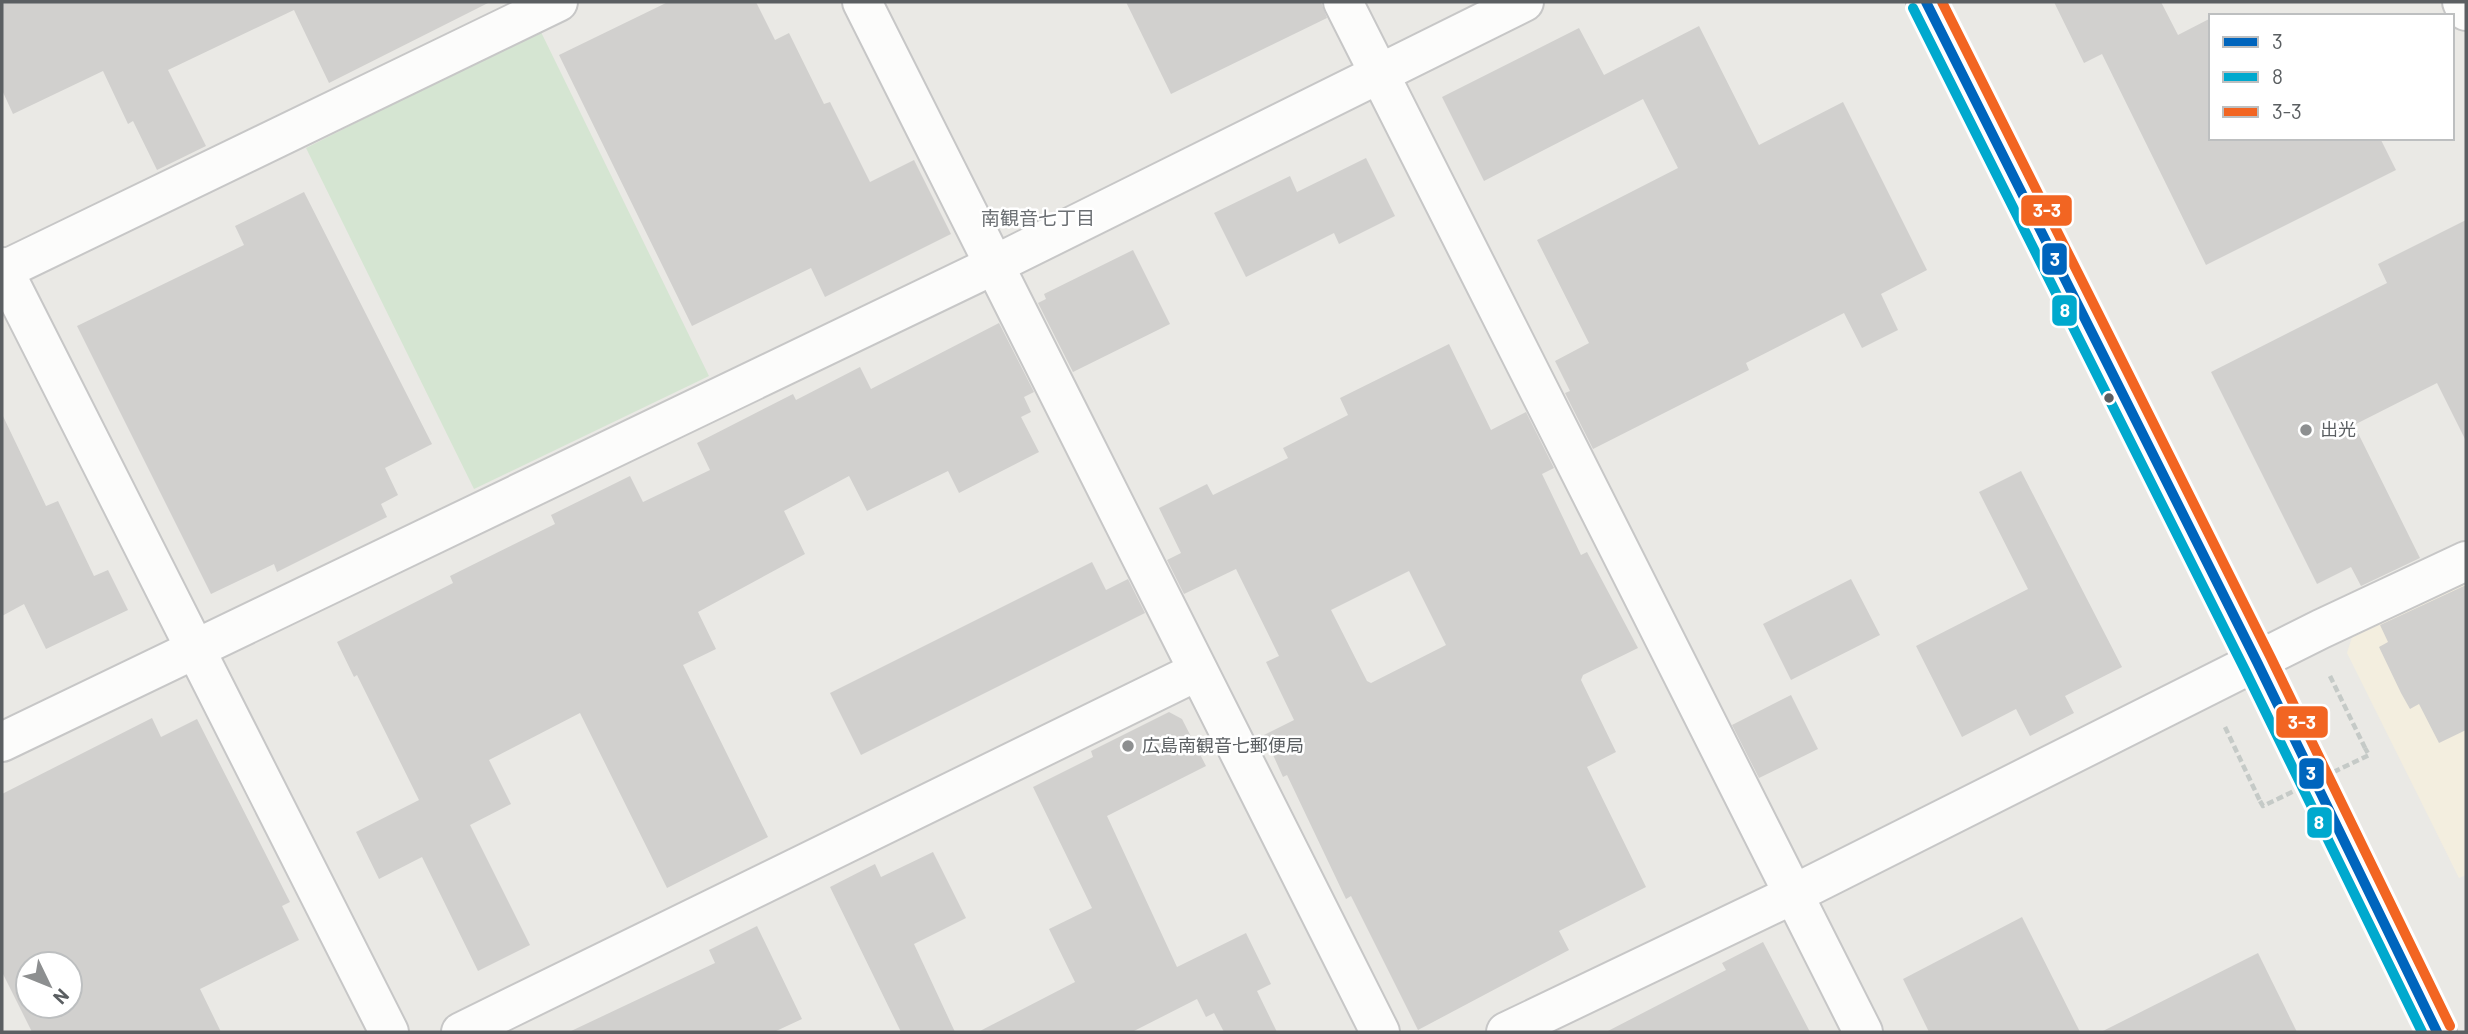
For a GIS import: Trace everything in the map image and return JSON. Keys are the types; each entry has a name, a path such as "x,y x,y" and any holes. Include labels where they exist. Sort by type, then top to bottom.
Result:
{"street":[{"path":"389,1032 2,269 558,2"},
{"path":"863,2 1380,1032"},
{"path":"1343,2 1863,1032"},
{"path":"2,742 996,264 1524,2"},
{"path":"1926,2 2257,662 2437,1032"},
{"path":"2462,2 2466,11"},
{"path":"1506,1032 1794,894 2257,662 2466,561"},
{"path":"461,1032 1198,671"}],"path":[{"path":"2225,727 2263,806 2369,755 2330,676"}],"shaded area":[{"path":"2466,575 2466,875 2459,878 2347,653 2354,631"}],"green space":[{"path":"540,30 709,376 474,489 306,148"}],"building":[{"path":"2,2 490,2 329,83 294,10 168,70 206,146 157,170 133,121 128,124 103,71 13,114 2,90"},
{"path":"668,2 756,2 775,40 789,33 824,104 830,102 870,182 914,160 951,234 825,297 811,268 692,326 559,55"},
{"path":"1126,2 1321,2 1327,18 1171,94"},
{"path":"2054,2 2161,2 2178,35 2209,19 2209,140 2381,140 2396,170 2206,265 2102,54 2084,63"},
{"path":"1699,26 1759,145 1843,102 1927,270 1881,294 1898,330 1862,348 1844,313 1746,363 1749,370 1593,449 1565,393 1570,391 1555,361 1589,343 1537,240 1678,168 1643,99 1484,181 1442,97 1579,28 1604,75"},
{"path":"1366,158 1395,216 1339,244 1334,233 1246,277 1214,213 1290,176 1297,192"},
{"path":"304,192 432,444 385,468 398,495 381,504 387,517 277,572 274,564 211,594 77,326 244,245 235,226"},
{"path":"2466,220 2466,441 2437,383 2354,425 2420,558 2361,586 2351,567 2317,584 2211,372 2387,283 2378,264"},
{"path":"1133,250 1170,324 1073,372 1038,303 1046,299 1044,294"},
{"path":"999,323 1034,392 1024,397 1031,412 1021,417 1039,452 959,493 948,471 867,511 849,476 784,511 805,554 698,612 716,649 683,665 768,837 667,888 580,713 489,760 511,804 470,825 530,945 478,971 422,857 379,879 356,832 419,800 357,675 354,677 337,642 453,583 450,576 555,524 551,515 630,476 643,502 710,470 697,443 793,394 796,400 860,367 871,389"},
{"path":"1449,344 1491,430 1526,412 1554,468 1542,474 1581,555 1587,552 1638,648 1583,675 1581,680 1616,752 1587,767 1646,887 1559,931 1569,950 1418,1030 1351,896 1346,899 1287,775 1283,777 1264,735 1294,720 1266,662 1279,656 1236,569 1184,594 1167,560 1181,553 1159,508 1207,484 1213,495 1288,458 1283,448 1348,415 1340,398","holes":["1409,571 1446,645 1371,683 1367,681 1331,610"]},
{"path":"2,414 46,506 58,501 94,576 108,570 128,610 46,649 24,604 2,616"},
{"path":"2021,471 2122,667 2065,696 2074,713 2030,736 2016,709 1962,737 1916,646 2028,589 1979,492"},
{"path":"1092,562 1106,590 1128,579 1145,613 861,755 830,693"},
{"path":"1851,579 1880,635 1791,680 1763,624"},
{"path":"2466,585 2466,730 2439,743 2419,704 2410,709 2401,693 2379,647 2388,642 2380,625"},
{"path":"1791,695 1818,749 1759,778 1732,725"},
{"path":"1169,712 1182,719 1206,766 1107,816 1177,967 1246,933 1271,984 1257,991 1277,1032 1224,1032 1214,1013 1206,1017 1197,999 1132,1032 978,1032 1075,982 1049,929 1092,908 1033,787 1093,757 1091,751"},
{"path":"152,718 161,737 197,719 290,902 282,906 299,940 200,989 221,1032 32,1032 26,1020 84,1020 84,950 14,950 14,996 2,972 2,794"},
{"path":"933,852 966,918 914,944 955,1032 901,1032 830,887 875,864 881,877"},
{"path":"2022,917 2080,1032 1929,1032 1903,979"},
{"path":"757,926 802,1019 774,1032 569,1032 715,963 709,950"},
{"path":"1763,942 1810,1032 1606,1032 1726,970 1722,963"},
{"path":"2258,953 2297,1032 2101,1032"}],"transit line":[{"name":"3","path":"1926,2 2257,662 2437,1032"},
{"name":"3-3","path":"1942,2 2270,656 2450,1026"},
{"name":"8","path":"1913,8 2244,668 2422,1032"}],"place":[{"name":"出光","path":"2306,430"},
{"name":"広島南観音七郵便局","path":"1128,746"}],"district":[{"name":"南観音七丁目","path":"1038,218"}]}
